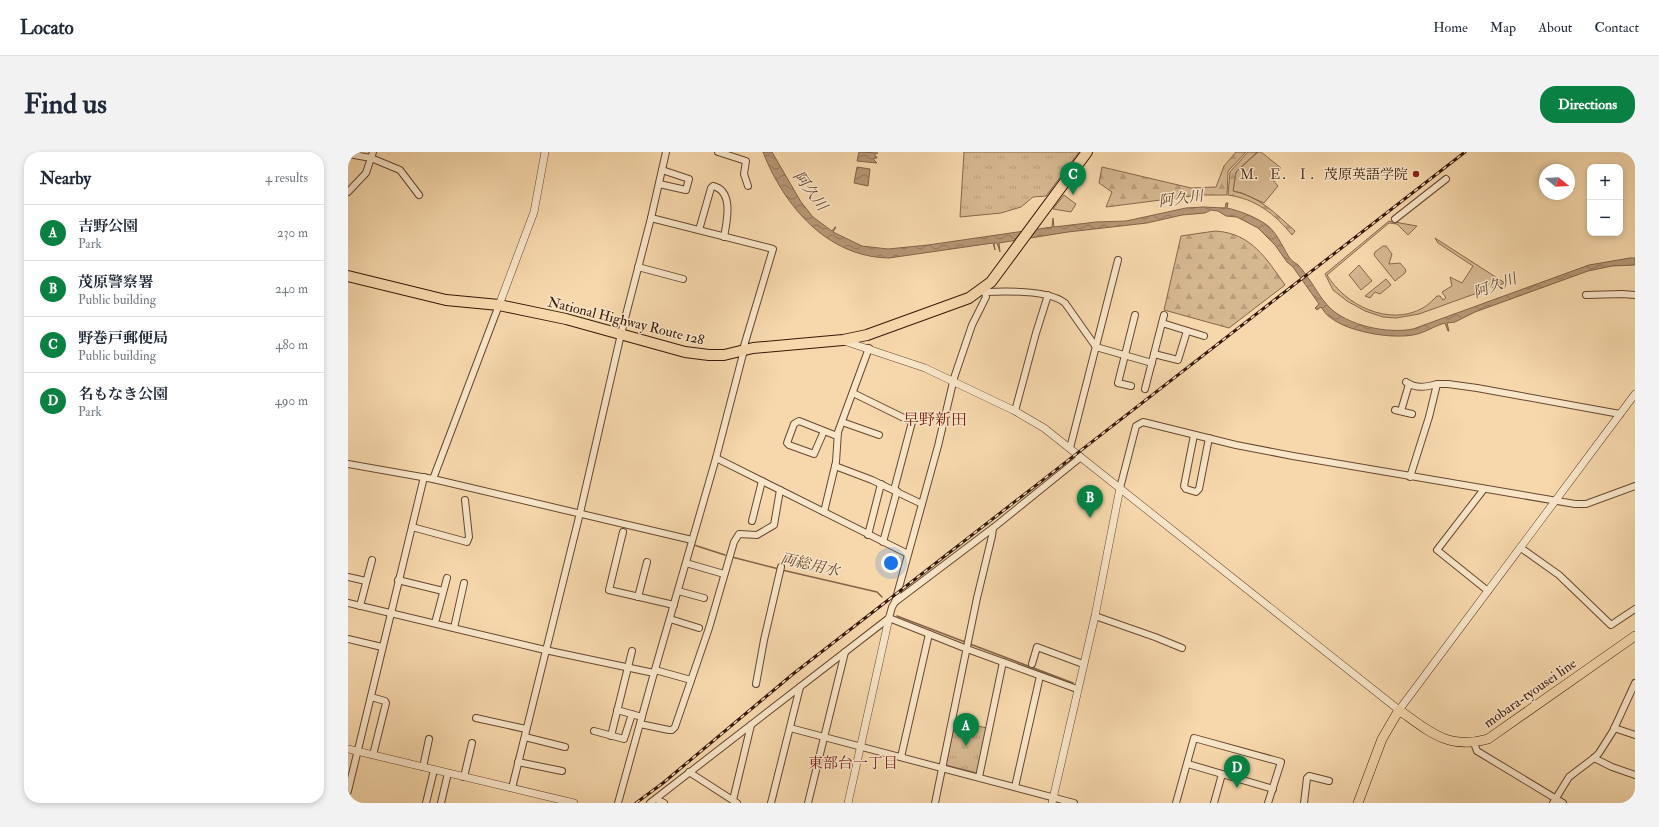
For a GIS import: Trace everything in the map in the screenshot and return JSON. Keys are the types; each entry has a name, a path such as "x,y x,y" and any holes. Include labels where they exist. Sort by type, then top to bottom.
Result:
{"highway":[{"name":"National Highway Route 128","path":"348,276 446,300 499,305 566,318 697,354 724,355 743,350 843,340 866,335 962,300 984,290 1087,152"}],"main road":[{"name":"mobara-tyousei line","path":"1399,710 1446,740 1461,743 1474,743 1488,739 1633,639"},
{"path":"1358,803 1382,739 1399,710"}],"street":[{"path":"433,479 534,212 545,152"},
{"path":"512,788 545,650 580,514 621,334 651,218 666,152"},
{"path":"718,152 746,161"},
{"path":"348,154 372,155 400,170 419,195"},
{"path":"348,192 366,174 372,155"},
{"path":"748,186 744,174 746,161 750,155"},
{"path":"659,184 686,190 689,179 662,170"},
{"path":"1396,219 1446,179"},
{"path":"700,230 711,188 713,186 720,187 723,191 729,212 724,237"},
{"path":"618,803 716,458 743,350 773,249 651,218"},
{"path":"1070,448 1118,260"},
{"path":"638,267 683,279"},
{"path":"896,602 938,446 953,382 972,325 986,297 984,290 1048,295 1059,298 1065,303 1096,347 1152,363"},
{"path":"1015,411 1048,295"},
{"path":"1586,295 1635,295"},
{"path":"1145,389 1164,314"},
{"path":"1130,386 1118,382 1135,315"},
{"path":"1162,323 1204,336"},
{"path":"1154,354 1178,360 1188,331"},
{"path":"843,340 925,368 1015,411 1044,428 1399,710 1635,394"},
{"path":"824,512 835,466 837,436 869,348"},
{"path":"1412,414 1398,411 1407,383 1423,387 1437,384 1448,384 1477,388 1620,414"},
{"path":"1410,477 1429,417 1437,384"},
{"path":"853,393 912,422 882,542"},
{"path":"824,431 814,454 787,443 794,424 797,422 824,431 837,436"},
{"path":"842,422 879,435"},
{"path":"1052,800 1095,616 1120,488 1136,426 1138,424 1143,422 1148,423 1194,435 1282,454 1555,501 1586,504 1635,486"},
{"path":"1194,435 1184,486 1186,489 1196,492 1199,489 1209,438"},
{"path":"848,803 892,607 896,602 993,528 1081,457"},
{"path":"716,458 908,554"},
{"path":"348,464 424,477 692,540"},
{"path":"835,466 881,484 922,504"},
{"path":"348,791 424,477"},
{"path":"752,521 762,481"},
{"path":"868,535 881,484"},
{"path":"1484,489 1436,550 1488,591"},
{"path":"640,724 669,730 672,730 675,727 698,660 734,542 739,534 757,535 774,525 780,490"},
{"path":"412,528 467,542 469,537 465,500"},
{"path":"936,803 993,528"},
{"path":"622,532 609,590 674,605"},
{"path":"1521,548 1559,575 1611,625 1635,609"},
{"path":"360,606 372,560"},
{"path":"638,597 647,562"},
{"path":"686,563 724,574"},
{"path":"756,684 764,640 781,569"},
{"path":"348,577 366,581"},
{"path":"435,623 447,578"},
{"path":"398,580 443,591"},
{"path":"454,628 464,583"},
{"path":"678,591 704,598"},
{"path":"348,603 545,650 690,680"},
{"path":"1095,616 1182,648"},
{"path":"889,618 967,649 1077,689"},
{"path":"650,803 889,618"},
{"path":"670,619 700,628"},
{"path":"901,757 929,634"},
{"path":"348,639 382,647"},
{"path":"1032,664 1037,647 1083,664"},
{"path":"610,736 632,651"},
{"path":"808,803 845,652"},
{"path":"979,777 1003,662"},
{"path":"1015,787 1040,676"},
{"path":"1555,801 1569,777 1594,758 1614,728 1635,683"},
{"path":"771,803 800,687"},
{"path":"371,697 385,701 386,703 373,755"},
{"path":"617,710 642,717"},
{"path":"594,731 624,739 632,714"},
{"path":"476,718 526,730"},
{"path":"689,772 735,802 751,725"},
{"path":"790,728 979,777 1015,787 1052,800 1074,803"},
{"path":"1614,728 1635,735"},
{"path":"525,737 565,747"},
{"path":"1176,803 1194,738 1281,762 1268,803"},
{"path":"423,767 429,739"},
{"path":"464,777 472,743"},
{"path":"1474,743 1478,751 1555,801 1563,803"},
{"path":"348,750 574,803"},
{"path":"1594,758 1612,767 1635,775"},
{"path":"518,762 562,771"},
{"path":"1188,764 1273,789"},
{"path":"426,803 434,770"},
{"path":"441,803 448,773"},
{"path":"1214,803 1222,774"},
{"path":"1304,803 1307,778 1309,776 1329,781"},
{"path":"656,798 664,803"}],"green space":[{"path":"964,152 1079,152 1046,196 1033,197 1021,207 1001,213 960,217"},
{"path":"1236,152 1246,152 1228,171 1227,195 1200,195 1106,207 1112,192 1099,183 1102,167 1191,188 1216,187 1224,166"},
{"path":"1248,152 1257,152 1236,172 1233,191 1251,197 1267,206 1295,231 1292,235 1279,220 1256,204 1228,195 1230,172"},
{"path":"1258,152 1261,152 1281,168 1273,180 1278,186 1264,203 1242,193 1233,191 1236,172"},
{"path":"1064,195 1076,204 1071,212 1053,209"},
{"path":"1389,221 1417,226 1408,235 1397,224 1389,223 1327,275 1335,286 1356,304 1382,314 1396,315 1410,313 1423,308 1437,296 1440,296 1443,300 1446,298 1442,292 1452,286 1450,277 1462,283 1473,266 1438,243 1435,238 1505,283 1419,314 1396,318 1383,317 1365,311 1347,301 1333,290 1325,274"},
{"path":"1215,231 1238,236 1248,242 1271,265 1285,285 1229,328 1164,310 1181,236"},
{"path":"1383,246 1386,246 1392,254 1389,264 1400,263 1406,270 1405,273 1395,281 1374,255 1375,252"},
{"path":"1359,265 1372,281 1361,290 1349,275"},
{"path":"1386,279 1391,285 1380,294 1375,292 1370,298 1365,296"},
{"path":"955,721 987,728 977,773 946,765"}],"water":[{"path":"763,152 772,152 801,202 813,217 832,231 836,227 833,232 862,246 888,249 928,245 1052,227 1053,218 1054,227 1096,222 1126,221 1186,208 1225,208 1226,203 1228,203 1227,208 1242,212 1255,218 1272,230 1292,261 1298,265 1323,300 1337,314 1357,324 1380,329 1413,329 1589,265 1635,258 1635,265 1612,266 1588,271 1475,312 1455,322 1447,323 1449,331 1445,323 1422,333 1413,335 1382,335 1359,331 1348,327 1329,317 1321,307 1317,310 1315,308 1319,304 1293,267 1287,262 1275,245 1258,228 1237,217 1226,216 1218,211 1211,210 1205,213 1182,215 1147,223 1068,232 999,243 1000,252 997,243 994,243 995,250 993,243 889,258 867,255 846,249 827,238 811,225 796,209 783,191"},
{"path":"859,152 878,153 875,154 877,158 874,158 877,163 857,161"},
{"path":"857,167 870,169 868,186 854,183"}],"waterway":[{"name":"両総用水","path":"694,545 725,555"},
{"name":"両総用水","path":"732,557 779,569"},
{"name":"両総用水","path":"782,570 877,592 882,597"},
{"name":"両総用水","path":"897,616 965,642"},
{"name":"両総用水","path":"970,644 1073,683"}],"railway":[{"path":"636,803 663,783 793,674 1465,152"}],"place":[{"name":"Ｍ．Ｅ．Ｉ．茂原英語学院","path":"1416,174"},
{"name":"野巻戸郵便局","path":"1073,195"},
{"name":"茂原警察署","path":"1090,518"},
{"name":"吉野公園","path":"966,746"},
{"name":"名もなき公園","path":"1237,788"}],"district":[{"name":"早野新田","path":"935,420"},
{"name":"東部台一丁目","path":"853,763"}],"water label":[{"name":"阿久川","path":"810,191"},
{"name":"阿久川","path":"1181,199"},
{"name":"阿久川","path":"1495,286"}]}
